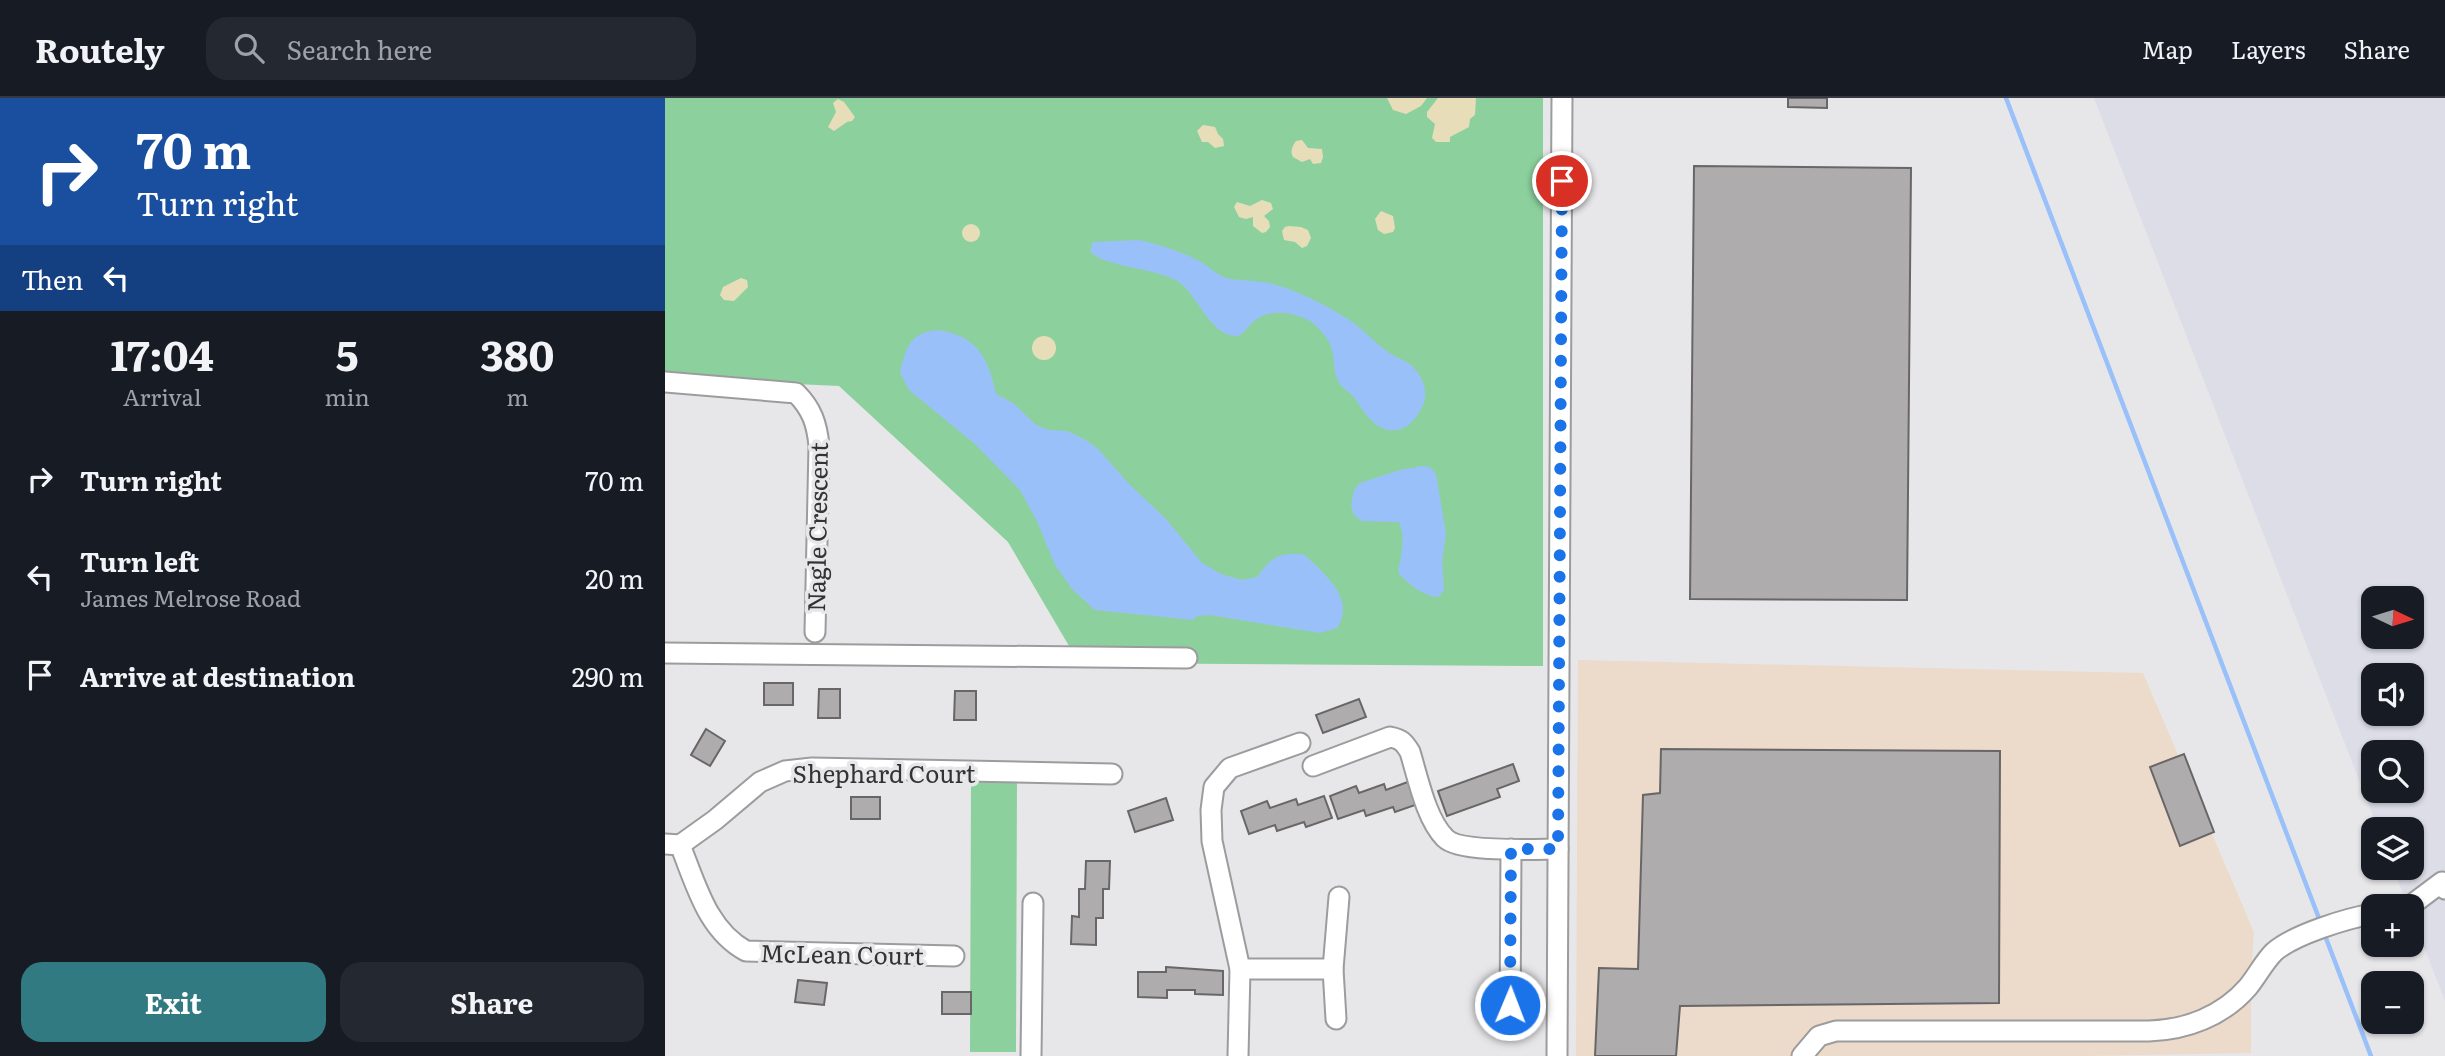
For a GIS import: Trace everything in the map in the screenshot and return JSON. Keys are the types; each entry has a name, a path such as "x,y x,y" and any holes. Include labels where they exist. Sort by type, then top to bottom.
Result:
{"street":[{"path":"1557,1056 1562,98"},
{"name":"Nagle Crescent","path":"665,382 796,393 808,405 817,426 818,446 815,632"},
{"path":"665,653 1187,658"},
{"path":"1313,766 1390,737 1399,738 1410,752 1435,825 1446,841 1460,846 1558,849"},
{"path":"1238,1056 1240,969 1212,841 1211,810 1214,787 1230,768 1300,743"},
{"name":"Shephard Court","path":"673,845 715,820 760,782 785,771 812,768 1112,774"},
{"name":"McLean Court","path":"673,845 709,915 734,944 746,951 796,950 954,956"},
{"path":"1510,1026 1511,849"},
{"path":"2424,897 2444,884"},
{"path":"1336,1019 1333,969 1339,897"},
{"path":"1031,1056 1033,903"},
{"path":"1802,1056 1819,1036 1836,1031 2148,1031 2181,1028 2197,1024 2228,1005 2247,989 2274,952 2305,935 2343,920 2361,916"},
{"path":"1240,969 1333,969"}],"shaded area":[{"path":"2094,98 2445,98 2445,1001 2424,947 2424,894 2403,894 2398,880 2424,880 2424,817 2373,817 2368,803 2424,803 2424,740 2361,740 2361,785"},
{"path":"1578,660 2143,673 2254,932 2251,1053 2082,1056 1576,1056"}],"green space":[{"path":"665,98 1543,98 1543,666 1079,663 1008,542 839,386 665,378"},
{"path":"971,779 1017,782 1016,1052 970,1052"}],"sand":[{"path":"1387,98 1427,98 1421,106 1406,114 1393,110"},
{"path":"1438,98 1476,98 1475,115 1470,119 1469,127 1450,137 1450,142 1436,142 1432,138 1435,124 1427,117 1427,112"},
{"path":"838,99 844,102 855,117 834,131 828,127 836,112 833,103"},
{"path":"1203,125 1215,127 1224,146 1215,148 1208,142 1202,142 1197,131"},
{"path":"1302,140 1308,148 1322,149 1321,163 1313,164 1310,159 1302,162 1293,157 1293,145"},
{"path":"1262,200 1271,203 1273,209 1264,216 1270,227 1262,233 1253,226 1253,217 1239,217 1234,207 1237,202 1250,206"},
{"path":"1381,211 1393,216 1393,232 1384,234 1378,230 1375,219"},
{"path":"967,224 975,224 980,233 978,240 967,242 962,237 962,229"},
{"path":"1289,226 1308,230 1311,238 1307,246 1302,248 1295,242 1284,240 1282,231"},
{"path":"741,278 747,280 748,287 734,301 724,300 720,295 723,287"},
{"path":"1044,336 1053,339 1056,348 1053,357 1044,360 1035,357 1032,348 1035,339"}],"water":[{"path":"1139,240 1185,254 1226,278 1264,282 1288,289 1319,302 1346,318 1417,372 1425,393 1418,414 1401,429 1379,427 1338,381 1331,346 1317,326 1310,321 1287,313 1272,313 1257,319 1240,335 1226,334 1218,329 1179,282 1157,273 1107,261 1090,251 1093,242"},
{"path":"938,330 962,337 979,350 989,369 996,394 1013,403 1035,424 1048,430 1067,431 1097,448 1130,485 1166,519 1202,563 1221,574 1242,580 1257,577 1267,564 1277,557 1289,554 1305,555 1329,579 1340,597 1343,607 1337,628 1320,633 1210,615 1197,616 1193,620 1095,610 1073,590 1055,565 1037,521 1020,490 975,444 909,390 900,372 907,349 921,334"},
{"path":"1430,467 1436,474 1446,534 1442,561 1444,590 1438,597 1416,589 1398,572 1403,540 1399,522 1361,521 1354,515 1351,506 1354,490 1360,483 1400,470"}],"building":[{"path":"1788,98 1827,98 1827,108 1788,107"},
{"path":"1694,166 1911,168 1907,600 1690,599"},
{"path":"764,683 793,683 793,705 764,705"},
{"path":"819,689 840,689 840,718 818,718"},
{"path":"955,691 976,691 976,720 954,720"},
{"path":"1359,699 1366,717 1323,733 1316,715"},
{"path":"706,729 725,741 710,766 691,755"},
{"path":"1661,749 2000,751 1999,1003 1680,1006 1676,1056 1595,1056 1599,968 1638,969 1643,795 1660,793"},
{"path":"2184,754 2214,832 2180,846 2150,767"},
{"path":"1513,764 1519,781 1497,789 1500,797 1447,816 1438,791"},
{"path":"1413,780 1421,803 1395,812 1393,807 1366,816 1364,810 1338,819 1330,796 1356,786 1359,793 1384,784 1386,790"},
{"path":"1324,796 1332,818 1306,827 1304,822 1277,831 1275,825 1249,834 1241,811 1267,801 1270,808 1296,799 1298,805"},
{"path":"851,797 880,797 880,819 851,819"},
{"path":"1166,798 1173,820 1135,832 1128,811"},
{"path":"1086,861 1110,861 1109,889 1103,889 1103,918 1096,918 1096,945 1071,944 1072,916 1079,917 1079,889 1085,889"},
{"path":"1166,967 1223,971 1223,995 1195,994 1195,990 1167,990 1167,998 1138,997 1138,972 1166,972"},
{"path":"798,980 827,983 824,1005 795,1002"},
{"path":"942,992 971,992 971,1014 942,1014"}],"waterway":[{"path":"2006,98 2320,921"},
{"path":"2324,933 2371,1056"}],"route":[{"path":"1510,1005 1511,849 1558,849 1562,181"}]}
